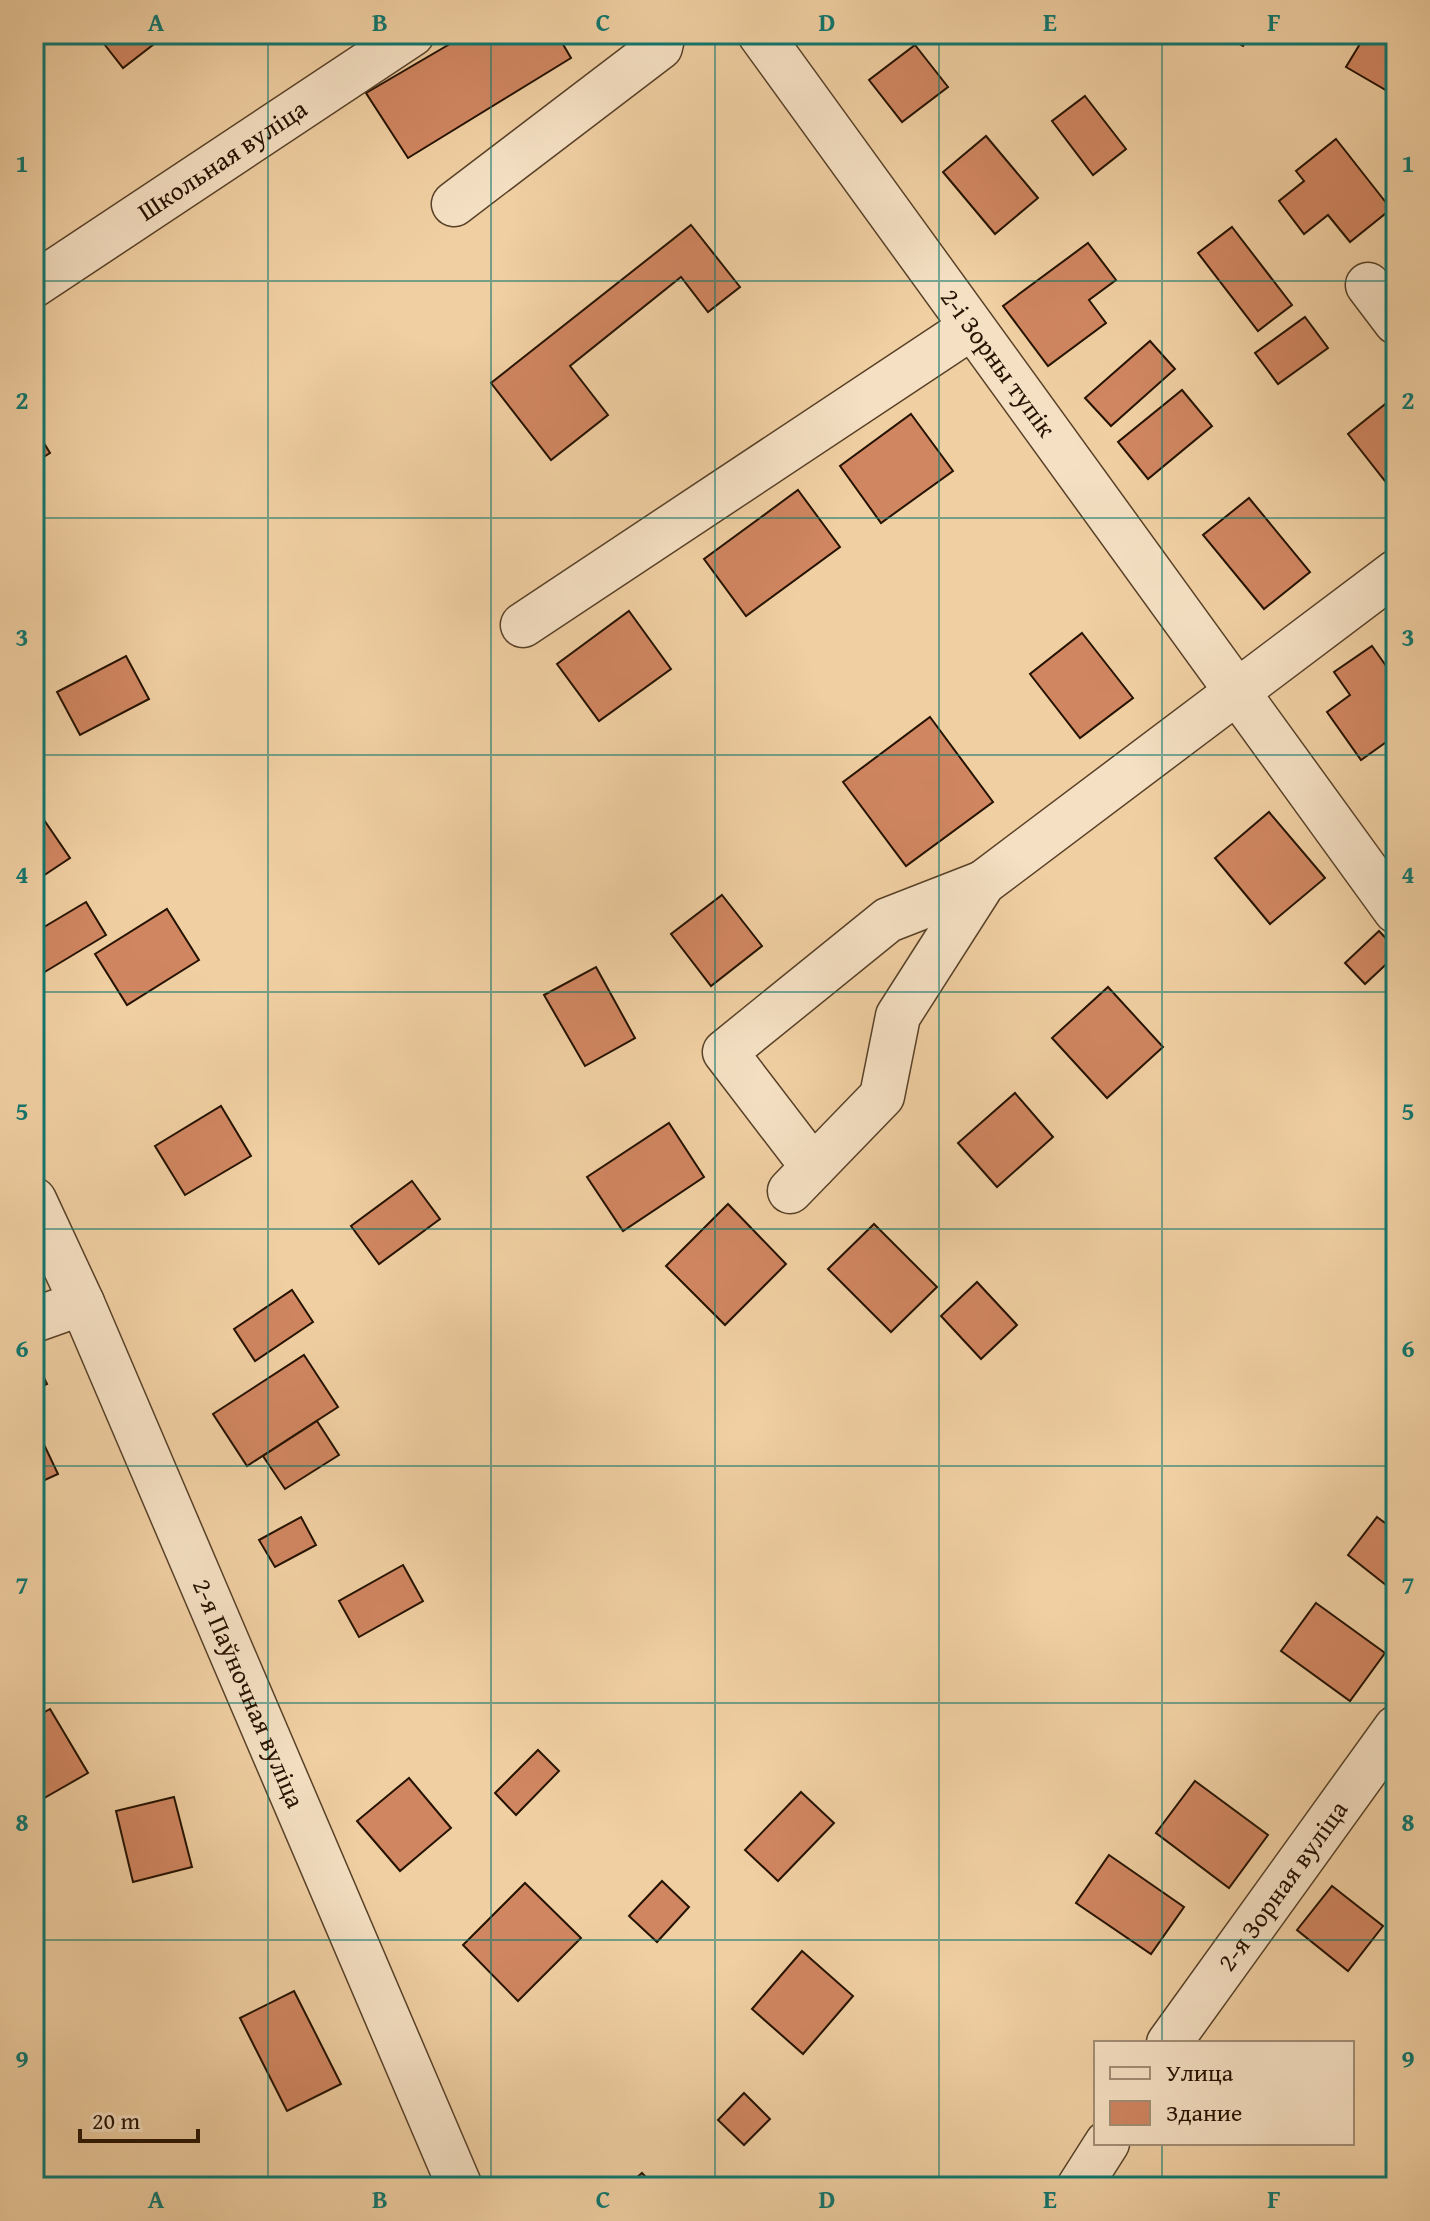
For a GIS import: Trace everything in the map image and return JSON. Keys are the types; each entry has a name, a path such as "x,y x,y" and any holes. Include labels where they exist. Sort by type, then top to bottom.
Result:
{"street":[{"name":"Школьная вуліца","path":"34,285 412,34"},
{"path":"454,204 660,47 663,34"},
{"name":"2-і Зорны тупік","path":"760,34 1237,692"},
{"path":"1368,285 1396,322"},
{"path":"523,625 972,327"},
{"path":"983,883 898,1016 882,1096 802,1179 725,1052 888,920 983,883 1396,572"},
{"path":"1237,692 1396,911"},
{"name":"2-я Паўночная вуліца","path":"34,1200 82,1303 460,2187"},
{"path":"34,1320 82,1303"},
{"name":"2-я Зорная вуліца","path":"1170,2041 1396,1728"},
{"path":"1079,2187 1106,2145"}],"building":[{"path":"108,34 167,34 123,68 101,40"},
{"path":"467,34 557,34 571,58 408,158 366,93"},
{"path":"1221,34 1250,34 1243,46"},
{"path":"1366,34 1396,49 1396,96 1346,67"},
{"path":"915,45 948,87 902,122 869,80"},
{"path":"1085,96 1126,149 1093,175 1052,121"},
{"path":"986,136 1038,198 995,234 943,172"},
{"path":"1336,139 1391,209 1350,242 1328,215 1304,234 1279,201 1304,181 1296,171"},
{"path":"691,225 740,287 708,312 681,277 570,366 608,415 551,460 491,383"},
{"path":"1232,227 1292,305 1258,331 1198,253"},
{"path":"1088,243 1116,280 1089,300 1106,323 1048,366 1003,306"},
{"path":"1305,317 1328,348 1278,384 1255,353"},
{"path":"1150,341 1175,369 1111,426 1085,398"},
{"path":"1182,390 1212,426 1148,479 1118,442"},
{"path":"1389,401 1396,410 1396,495 1348,434"},
{"path":"911,414 953,471 881,523 840,466"},
{"path":"34,427 50,453 34,463"},
{"path":"798,490 840,547 746,616 704,559"},
{"path":"1249,498 1310,572 1264,609 1203,535"},
{"path":"629,611 671,669 599,721 557,664"},
{"path":"1082,633 1133,698 1080,738 1030,674"},
{"path":"1372,646 1396,680 1396,735 1361,760 1327,712 1350,695 1334,672"},
{"path":"126,656 149,699 80,735 57,692"},
{"path":"930,717 993,802 906,866 843,782"},
{"path":"1269,812 1325,878 1270,924 1215,858"},
{"path":"42,817 70,858 34,882 34,822"},
{"path":"722,895 762,946 711,986 671,934"},
{"path":"86,902 106,935 43,973 34,959 34,933"},
{"path":"167,909 199,960 127,1005 95,954"},
{"path":"1379,931 1396,949 1396,955 1365,984 1345,963"},
{"path":"596,967 635,1038 585,1066 544,995"},
{"path":"1108,987 1163,1047 1107,1098 1052,1038"},
{"path":"1015,1093 1053,1137 997,1187 958,1143"},
{"path":"221,1106 251,1156 185,1195 155,1146"},
{"path":"669,1123 704,1177 623,1231 587,1177"},
{"path":"412,1181 440,1219 379,1264 351,1226"},
{"path":"728,1204 786,1264 725,1325 666,1266"},
{"path":"874,1224 937,1287 891,1332 828,1269"},
{"path":"977,1282 1017,1325 981,1359 941,1316"},
{"path":"292,1290 313,1322 255,1361 234,1329"},
{"path":"304,1355 338,1407 247,1466 213,1414"},
{"path":"34,1357 47,1384 34,1390"},
{"path":"317,1421 339,1455 285,1489 263,1456"},
{"path":"39,1434 58,1474 34,1485 34,1436"},
{"path":"301,1517 316,1545 275,1567 259,1540"},
{"path":"1377,1517 1396,1531 1396,1593 1348,1555"},
{"path":"403,1565 423,1601 359,1637 339,1601"},
{"path":"1316,1603 1385,1653 1350,1701 1281,1651"},
{"path":"50,1709 88,1773 39,1801 34,1793 34,1718"},
{"path":"538,1750 559,1771 516,1815 495,1793"},
{"path":"409,1778 451,1828 400,1871 357,1821"},
{"path":"1195,1781 1268,1835 1229,1888 1156,1833"},
{"path":"801,1792 834,1823 778,1881 745,1850"},
{"path":"174,1797 192,1867 133,1882 116,1811"},
{"path":"1109,1855 1184,1907 1151,1954 1076,1903"},
{"path":"662,1881 689,1907 657,1942 629,1916"},
{"path":"525,1883 581,1938 518,2001 463,1945"},
{"path":"1332,1886 1383,1926 1348,1971 1297,1930"},
{"path":"802,1951 853,1996 803,2054 752,2009"},
{"path":"294,1991 341,2084 287,2111 240,2018"},
{"path":"744,2093 770,2119 744,2145 718,2120"},
{"path":"642,2173 655,2187 626,2187"}]}
